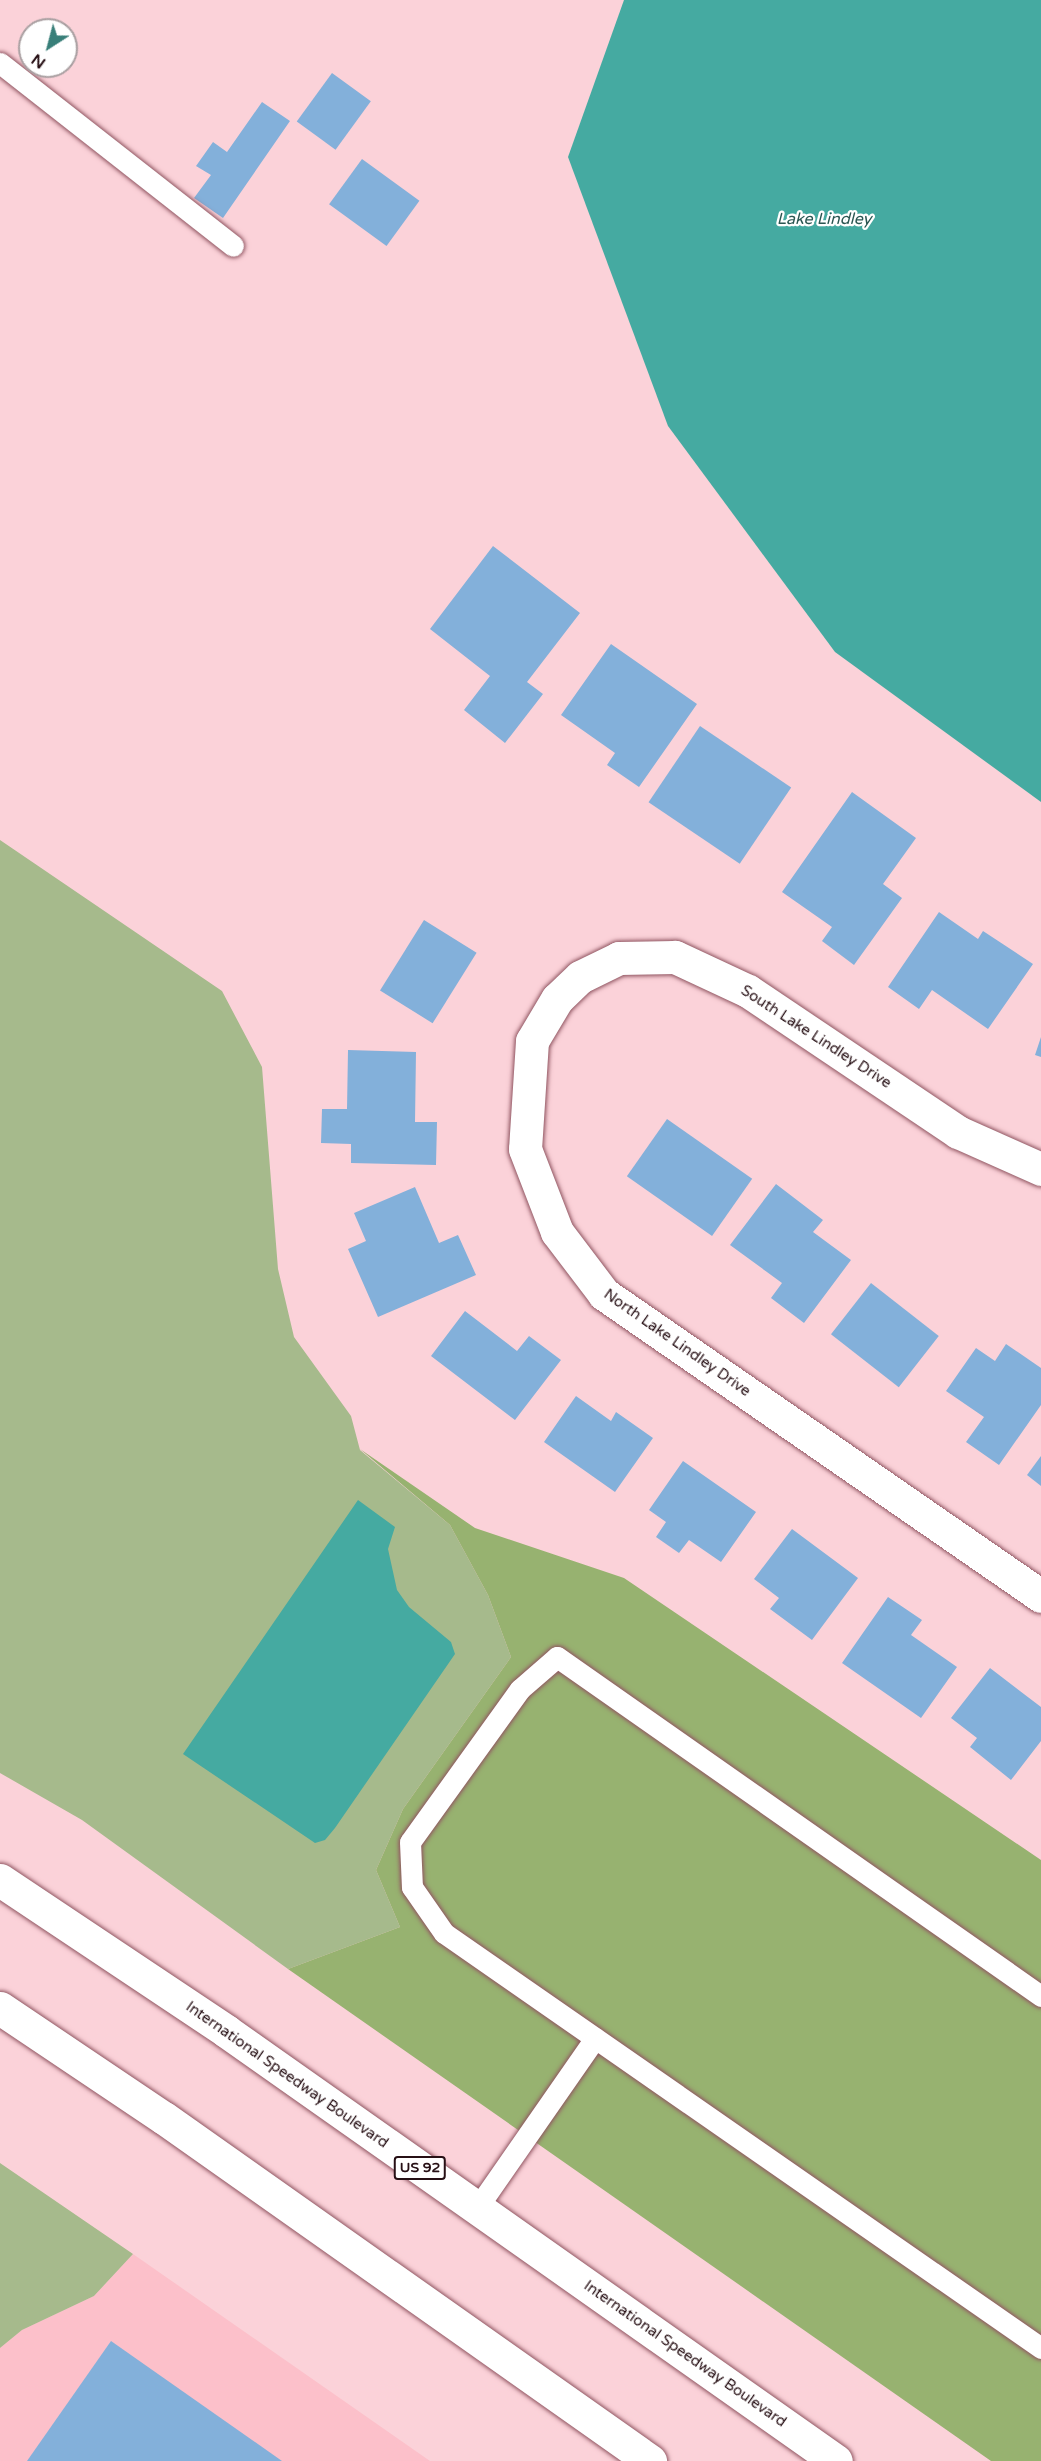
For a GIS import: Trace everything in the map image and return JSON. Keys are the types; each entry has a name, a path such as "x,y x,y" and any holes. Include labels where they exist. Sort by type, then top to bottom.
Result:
{"main road":[{"name":"South Lake Lindley Drive","path":"580,977 619,958 675,957 748,991 958,1132 1041,1169"},
{"name":"North Lake Lindley Drive","path":"580,977 557,999 532,1041 525,1149 556,1232 604,1294 1041,1596"},
{"name":"International Speedway Boulevard","path":"0,1880 226,2031 836,2461"},
{"path":"0,2008 164,2118 650,2461"}],"lane":[{"path":"0,63 233,246"},
{"path":"1041,1996 557,1658 520,1689 410,1842 412,1887 444,1933 1041,2348"},
{"path":"477,2208 595,2038"}],"shaded area":[{"path":"133,2254 430,2461 0,2461 0,2348 22,2330 94,2296"}],"green space":[{"path":"0,840 222,991 262,1067 278,1269 294,1337 351,1416 360,1450 450,1525 488,1595 511,1657 403,1809 376,1870 400,1927 288,1969 82,1820 0,1773"},
{"path":"360,1449 475,1528 624,1578 1041,1860 1041,2461 991,2461 288,1969 400,1927 376,1870 403,1809 511,1657 488,1595 450,1525"},
{"path":"0,2163 133,2254 94,2296 22,2330 0,2348"}],"water":[{"name":"Lake Lindley","path":"624,0 1041,0 1041,802 835,652 668,426 568,157"},
{"path":"358,1500 395,1527 388,1549 397,1590 409,1607 451,1642 455,1654 335,1828 325,1840 315,1843 183,1754"}],"building":[{"path":"332,73 371,101 336,150 297,122"},
{"path":"262,102 290,121 223,218 194,198 211,175 196,166 213,142 227,152"},
{"path":"362,159 419,201 387,246 329,204"},
{"path":"493,546 580,613 527,682 543,694 505,743 464,710 490,676 430,629"},
{"path":"611,644 697,704 639,787 607,765 615,753 561,715"},
{"path":"700,726 791,788 740,864 649,802"},
{"path":"852,792 916,838 883,884 902,898 854,965 822,941 832,927 782,892"},
{"path":"939,912 978,939 983,931 1033,964 988,1029 932,990 919,1009 888,987"},
{"path":"424,920 477,953 433,1023 380,990"},
{"path":"1041,1037 1041,1057 1035,1055"},
{"path":"348,1050 416,1052 415,1122 437,1122 436,1165 351,1163 351,1144 321,1143 322,1109 347,1109"},
{"path":"667,1119 752,1179 712,1236 627,1176"},
{"path":"776,1184 823,1220 813,1232 851,1260 804,1323 771,1298 782,1283 730,1245"},
{"path":"415,1187 439,1243 458,1235 476,1275 378,1317 348,1249 366,1241 354,1213"},
{"path":"871,1283 939,1336 899,1387 831,1334"},
{"path":"465,1311 517,1351 529,1336 561,1360 515,1420 431,1356"},
{"path":"1006,1344 1041,1368 1041,1405 999,1465 966,1442 984,1417 946,1391 976,1348 995,1361"},
{"path":"576,1396 611,1421 616,1412 653,1438 615,1492 544,1442"},
{"path":"1041,1456 1041,1486 1027,1475"},
{"path":"683,1461 756,1512 721,1562 689,1540 679,1553 656,1537 666,1522 649,1510"},
{"path":"792,1529 858,1578 812,1640 770,1609 779,1598 754,1579"},
{"path":"888,1597 922,1620 911,1635 957,1667 921,1718 842,1663"},
{"path":"990,1668 1041,1707 1041,1741 1011,1780 970,1747 977,1738 951,1718"},
{"path":"111,2341 282,2461 27,2461"}]}
